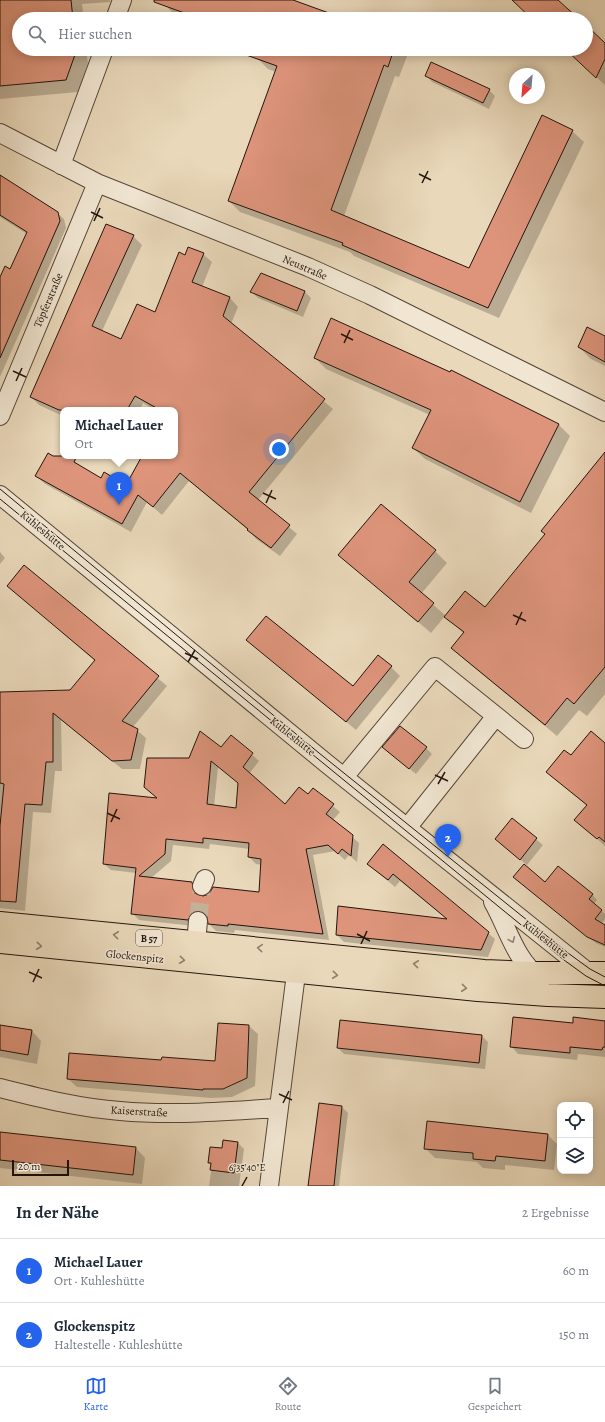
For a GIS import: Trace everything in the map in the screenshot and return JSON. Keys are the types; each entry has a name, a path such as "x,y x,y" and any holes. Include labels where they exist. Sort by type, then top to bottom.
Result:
{"main road":[{"name":"Glockenspitz","path":"0,923 196,943 297,961 486,990 597,997"},
{"name":"Glockenspitz","path":"0,942 297,961 484,971 597,973"}],"street":[{"path":"118,12 122,0"},
{"path":"61,165 101,56"},
{"name":"Neustraße","path":"0,133 97,183 314,270 403,311 605,412"},
{"name":"Töpferstraße","path":"0,416 97,183"},
{"name":"Kuhleshütte","path":"0,495 488,893 597,973"},
{"path":"344,777 435,667 524,738"},
{"path":"407,828 496,716"},
{"path":"488,893 505,923 521,960 533,973 552,985 597,997"},
{"path":"196,943 198,921"},
{"path":"269,1186 297,961"},
{"name":"Kaiserstraße","path":"0,1088 70,1105 120,1112 168,1113 279,1108"}],"building":[{"path":"0,0 71,0 72,12 12,12 12,56 75,56 66,80 0,86"},
{"path":"154,0 293,0 326,12 182,12 154,2"},
{"path":"512,0 558,0 571,12 525,12"},
{"path":"593,32 605,43 605,59 596,78 572,56 593,56"},
{"path":"249,56 392,56 388,67 384,65 331,210 469,268 542,115 573,130 488,308 342,245 343,243 228,201 277,66"},
{"path":"431,62 490,89 483,103 425,76"},
{"path":"0,175 58,212 60,221 0,358 0,277 5,266 10,269 27,232 0,215"},
{"path":"106,224 134,235 92,326 121,339 137,304 155,312 179,252 185,255 188,247 204,253 192,282 230,297 223,316 325,399 249,492 290,525 271,548 247,530 248,529 180,473 153,507 138,495 122,524 35,476 48,453 53,456 60,456 60,459 76,459 74,462 101,478 104,472 126,485 140,459 178,459 178,407 155,407 135,396 129,407 60,407 59,410 30,397"},
{"path":"261,273 305,291 297,311 250,292"},
{"path":"331,318 450,372 451,370 559,424 520,502 412,448 431,410 314,358"},
{"path":"587,327 605,336 605,362 578,347"},
{"path":"605,452 605,667 574,704 567,698 545,725 451,648 464,632 444,617 465,591 485,607 545,534 541,531"},
{"path":"381,504 436,550 409,582 434,603 418,622 338,555"},
{"path":"24,565 159,676 122,721 138,729 131,760 112,761 53,713 53,762 46,762 42,805 25,804 16,902 0,901 0,826 4,784 0,783 0,692 70,690 95,660 7,586"},
{"path":"266,616 353,686 378,655 392,666 346,722 246,640"},
{"path":"400,726 427,747 409,769 382,747"},
{"path":"200,731 221,747 231,735 253,753 243,767 285,804 299,787 308,794 313,788 334,804 326,814 353,835 351,856 342,849 338,854 328,845 306,849 323,934 228,924 228,926 208,924 207,916 199,911 193,912 188,920 131,914 136,868 103,864 109,793 157,798 144,787 147,758 189,758","holes":["211,761 238,783 236,808 207,804","203,838 249,843 248,857 261,859 259,892 213,887 209,894 203,896 194,893 192,882 139,876 165,854 166,839 203,843"]},
{"path":"591,731 605,743 605,842 599,837 597,839 574,820 587,805 546,772 564,750 571,755"},
{"path":"512,818 537,838 520,860 495,839"},
{"path":"383,844 489,932 481,950 336,935 338,906 447,919 393,874 388,880 367,864"},
{"path":"524,864 545,882 558,866 593,894 589,899 602,910 595,919 605,925 605,945 587,937 513,877"},
{"path":"513,1017 573,1023 573,1017 605,1021 605,1047 603,1047 602,1050 570,1047 570,1053 510,1047"},
{"path":"340,1020 482,1035 479,1063 337,1048"},
{"path":"218,1023 249,1025 247,1078 223,1089 203,1090 67,1079 69,1053 161,1060 162,1057 215,1061"},
{"path":"0,1025 32,1030 28,1055 0,1050"},
{"path":"319,1103 342,1106 334,1186 308,1186"},
{"path":"427,1121 548,1134 545,1161 496,1156 495,1161 473,1159 473,1153 424,1149"},
{"path":"0,1132 136,1147 133,1175 0,1160"},
{"path":"223,1140 238,1142 234,1173 210,1170 211,1163 208,1163 210,1147 222,1148"}],"tunnel":[{"path":"198,921 202,886"}],"tram line":[{"path":"0,489 319,753 568,953 590,969 605,977"},
{"path":"0,499 564,960 586,976 605,986"}],"place":[{"name":"Michael Lauer","path":"119,505"},
{"name":"Glockenspitz","path":"448,857"}]}
